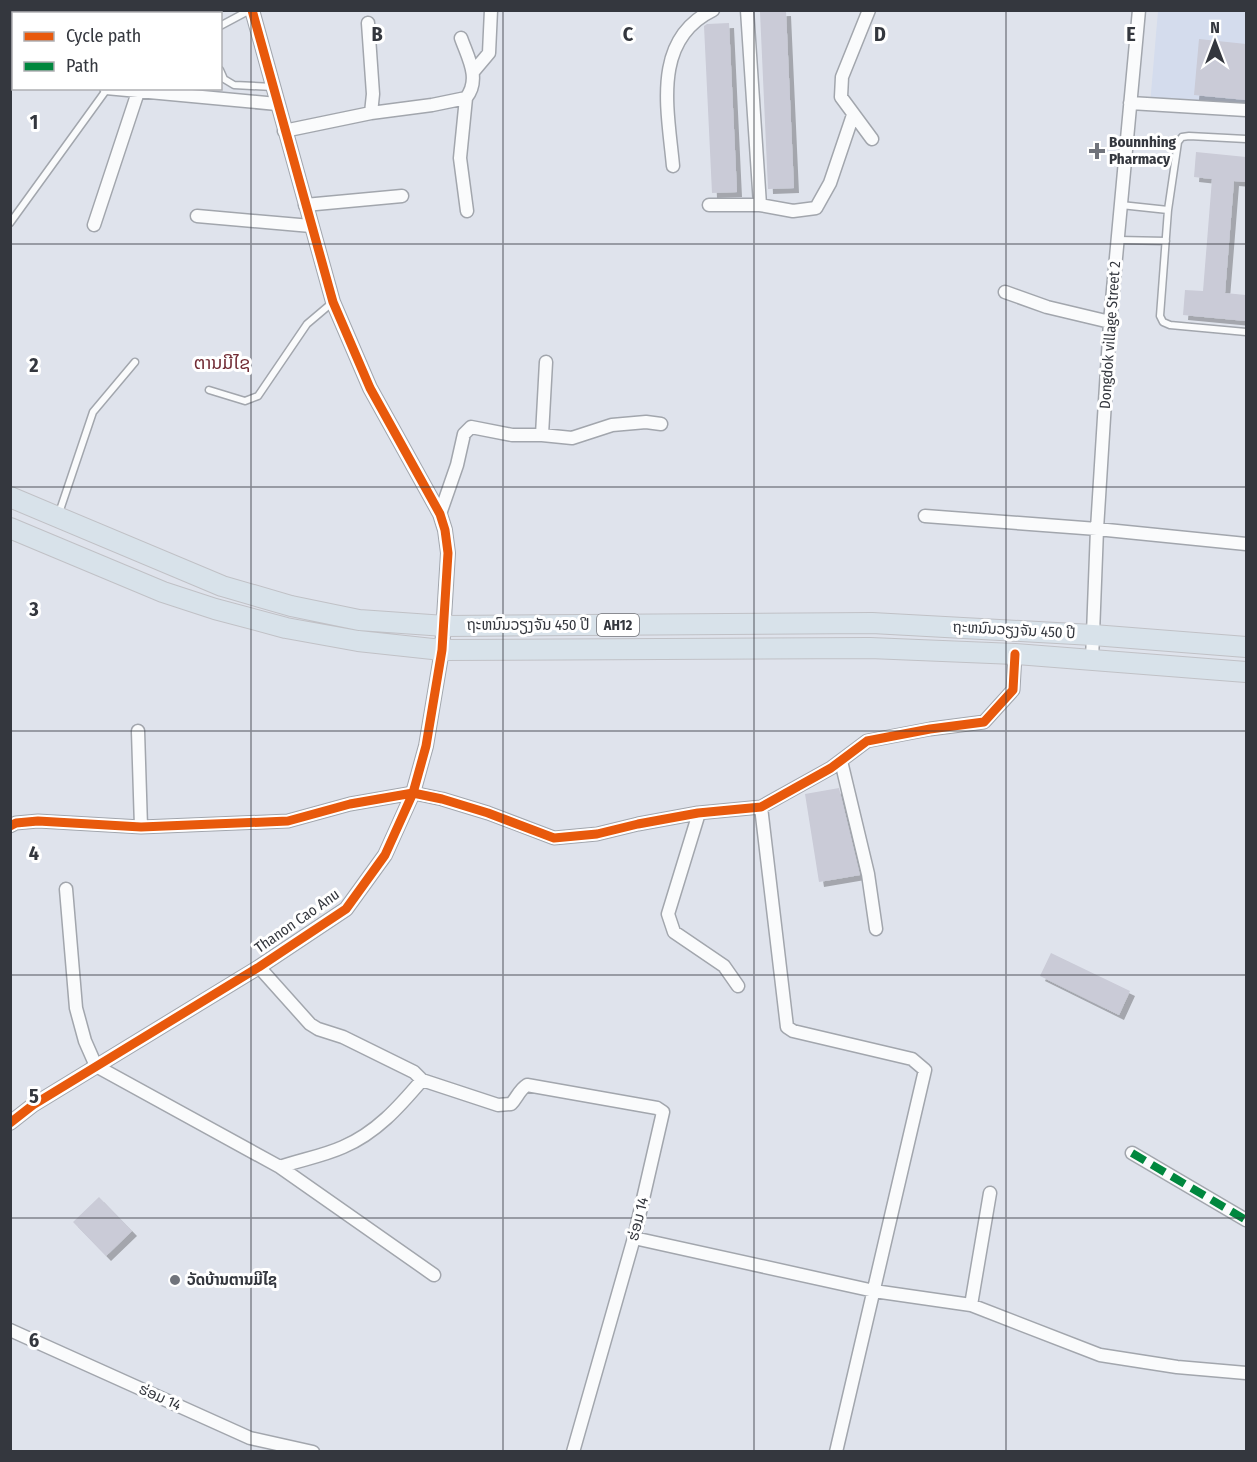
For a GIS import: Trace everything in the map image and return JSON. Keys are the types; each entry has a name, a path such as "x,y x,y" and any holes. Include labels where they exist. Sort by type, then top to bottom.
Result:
{"highway":[{"name":"ຖະຫນົນວຽງຈັນ 450 ປີ","path":"10,497 222,586 291,606 358,620 444,626 872,623 1093,635 1246,647"},
{"name":"ຖະຫນົນວຽງຈັນ 450 ປີ","path":"10,528 163,591 225,612 307,632 358,641 442,650 870,648 1015,654 1246,672"}],"street":[{"name":"Thanon Cao Anu","path":"10,1124 33,1105 259,966 346,909 385,855 413,793 426,746 444,626 448,553 440,514 370,388 333,302 251,10"},
{"path":"473,72 489,53 491,10"},
{"path":"673,166 666,95 670,62 679,38 694,22 713,10"},
{"path":"747,10 760,205"},
{"path":"868,10 842,77 841,97 872,140"},
{"name":"Dongdok village Street 2","path":"1092,660 1097,529 1110,322 1138,10"},
{"path":"368,23 373,94 371,113"},
{"path":"461,38 473,72 473,84 466,98 460,158 466,211"},
{"path":"117,90 277,104"},
{"path":"94,225 138,92"},
{"path":"284,131 371,113 466,98"},
{"path":"1130,103 1246,110"},
{"path":"709,205 760,205 793,211 816,207 830,183 853,115"},
{"path":"305,205 402,196"},
{"path":"197,216 311,226"},
{"path":"1005,292 1047,307 1110,322"},
{"path":"542,435 546,362"},
{"path":"440,514 457,465 464,434 471,427 512,435 573,438 612,425 646,422 662,424"},
{"path":"925,516 1097,529 1246,544"},
{"path":"10,826 16,823 38,821 141,827 288,821 350,804 413,793 488,813 554,838 597,834 699,813 761,807 841,761 867,741 984,722 1013,690 1015,654"},
{"path":"138,731 141,827"},
{"path":"841,761 868,874 876,929"},
{"path":"761,807 787,1027 793,1031 912,1059 925,1070 836,1452"},
{"path":"699,813 668,914 674,932 724,966 738,986"},
{"path":"66,889 76,1008 85,1041 96,1066 280,1167 434,1275"},
{"path":"259,966 310,1024 343,1037 404,1067 422,1080 395,1112 372,1131 343,1147 280,1167"},
{"name":"ຮ່ອມ 14","path":"422,1080 498,1105 511,1104 518,1097 521,1089 527,1085 657,1108 663,1112 634,1238 573,1452"},
{"path":"1132,1153 1246,1220"},
{"path":"971,1305 990,1193"},
{"path":"634,1238 874,1291 971,1305 1100,1354 1176,1367 1246,1373"},
{"name":"ຮ່ອມ 14","path":"10,1330 250,1438 313,1452"}],"lane":[{"path":"222,25 251,10"},
{"path":"222,75 224,80 234,85 273,87"},
{"path":"10,223 105,90"},
{"path":"1246,139 1182,137 1178,142 1175,149 1168,210 1160,316 1163,322 1177,326 1246,332"},
{"path":"1121,205 1168,210"},
{"path":"1118,240 1166,242"},
{"path":"209,390 245,401 258,396 307,324 333,302"},
{"path":"58,517 93,412 135,362"}],"shaded area":[{"path":"1158,11 1246,11 1246,115 1150,105"}],"building":[{"path":"786,11 794,188 768,189 760,12"},
{"path":"729,23 737,192 712,193 704,26"},
{"path":"1199,39 1246,44 1246,100 1194,95"},
{"path":"1196,152 1246,157 1246,182 1234,181 1225,293 1246,295 1246,321 1183,315 1185,290 1203,291 1212,179 1194,177"},
{"path":"839,788 860,875 819,882 805,794"},
{"path":"1051,953 1130,991 1119,1015 1040,976"},
{"path":"99,1197 132,1231 106,1256 73,1222"}],"marked path":[{"path":"1132,1153 1246,1220"}],"cycle path":[{"path":"10,1123 33,1105 259,967 346,909 385,855 413,793 426,746 442,650 448,553 445,530 440,514 370,388 333,302 252,10"},
{"path":"10,826 16,823 38,821 141,827 288,821 350,804 413,793 488,813 554,838 597,834 698,813 761,807 831,768 867,741 984,722 1013,690 1015,654"}],"place":[{"name":"Bounnhing Pharmacy","path":"1097,151"},
{"name":"ວັດບ້ານຕານມີໄຊ","path":"175,1280"}],"district":[{"name":"ຕານມີໄຊ","path":"222,363"}]}
